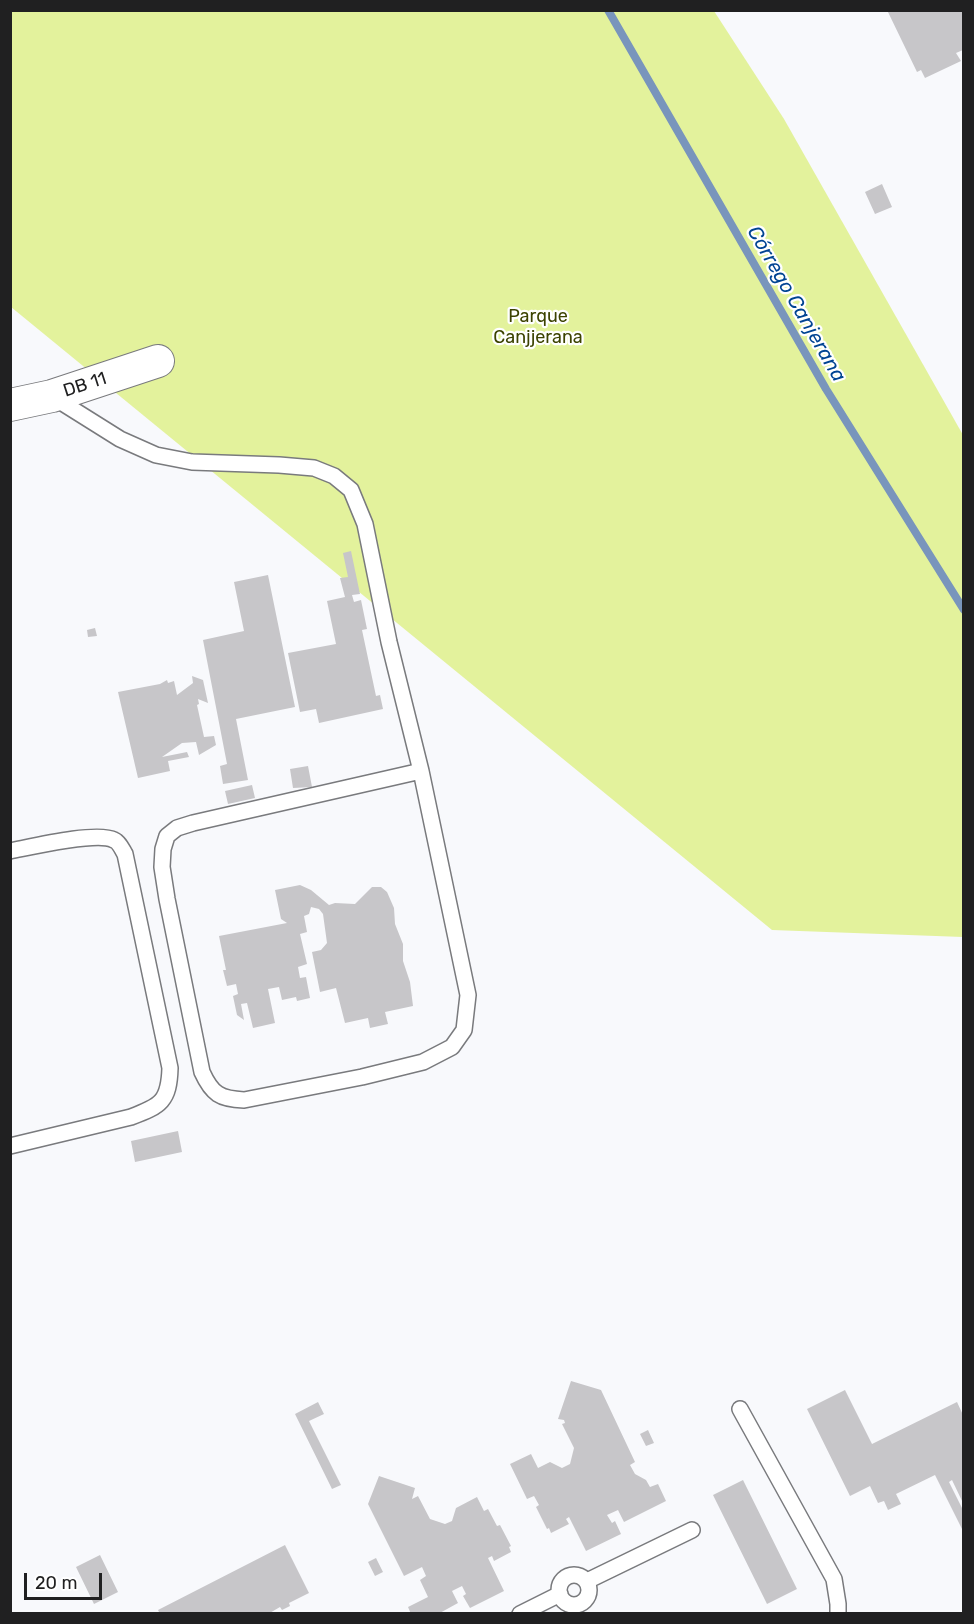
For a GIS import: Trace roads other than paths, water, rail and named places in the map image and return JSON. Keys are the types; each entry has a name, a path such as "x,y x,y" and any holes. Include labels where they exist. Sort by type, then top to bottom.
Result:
{"street":[{"name":"DB 11","path":"10,405 52,396 158,361"}],"lane":[{"path":"52,396 120,439 156,455 192,462 314,468 334,476 351,490 365,524 389,642 421,771 468,995 464,1030 452,1047 423,1062 362,1077 244,1100 229,1099 216,1094 202,1072 167,899 162,867 163,849 167,836 177,828 193,823 421,771"},
{"path":"10,851 90,838 113,839 120,845 125,854 170,1068 170,1087 163,1100 150,1110 131,1117 10,1146"},
{"path":"740,1409 834,1580 838,1614"},
{"path":"587,1581 692,1530"},
{"path":"579,1575 587,1581 589,1595 585,1608 568,1603 560,1594 561,1582 568,1576 579,1575"},
{"path":"520,1614 560,1594"}],"waterway":[{"name":"Córrego Canjerana","path":"608,10 826,389 964,610"}],"park label":[{"name":"Parque Canjjerana","path":"538,327"}]}
